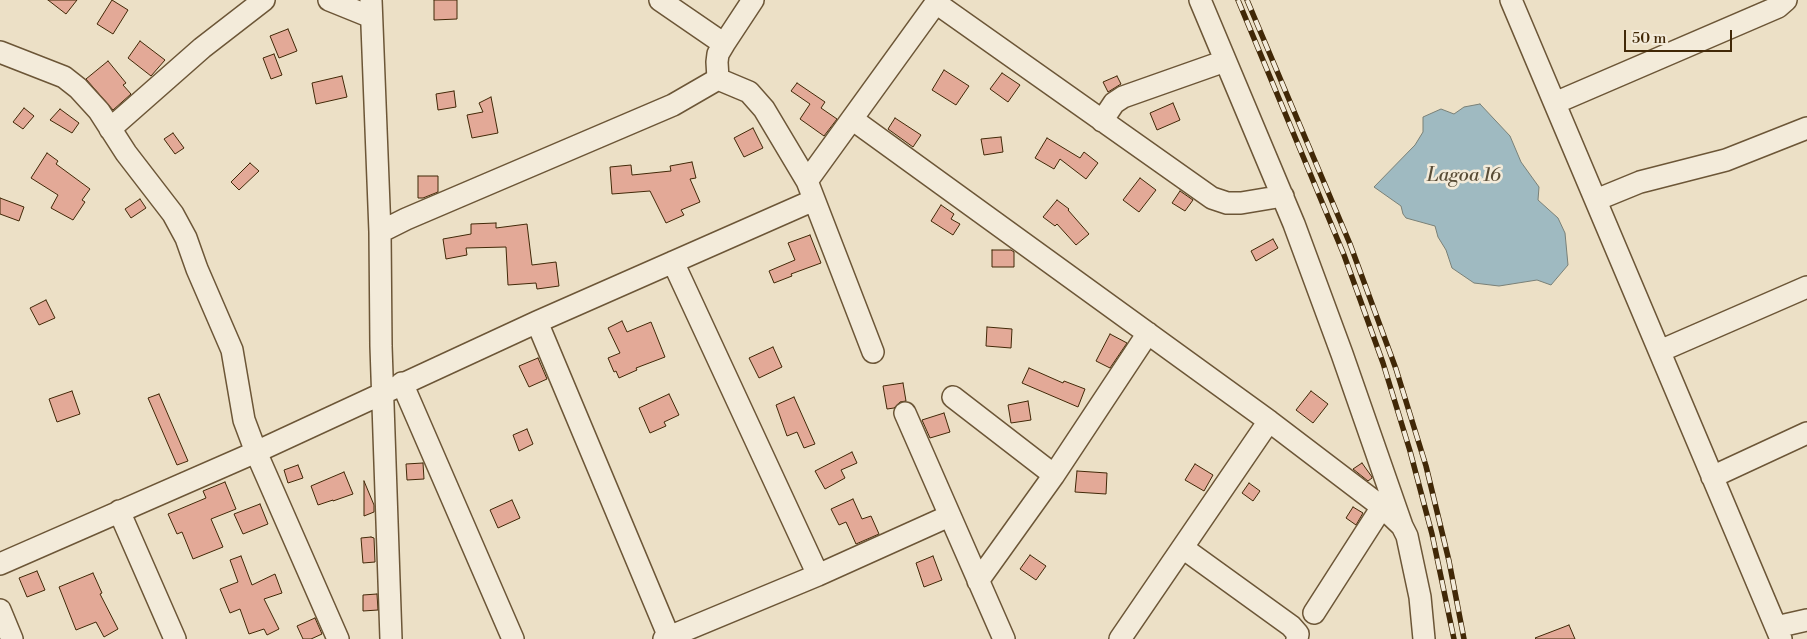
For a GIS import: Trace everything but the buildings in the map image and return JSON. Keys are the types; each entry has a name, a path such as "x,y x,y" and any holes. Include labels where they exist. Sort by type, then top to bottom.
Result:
{"street":[{"path":"110,129 202,48 264,0"},
{"path":"329,0 371,9 380,232 381,346 393,388 513,639"},
{"path":"660,0 724,44"},
{"path":"718,79 716,62 718,54 753,0"},
{"path":"1200,0 1282,196 1407,536 1420,597 1424,639"},
{"path":"1511,0 1779,633 1807,620"},
{"path":"1554,103 1769,11 1778,7 1786,0"},
{"path":"0,564 256,452 537,322 673,262 810,191 852,119 937,2 1212,198 1227,203 1282,196"},
{"path":"0,52 64,77 78,88 99,111 126,153 173,214 186,238 232,350 244,420 256,452 338,639"},
{"path":"1102,121 1114,103 1123,97 1226,61"},
{"path":"718,79 749,92 764,109 810,191 873,352"},
{"path":"380,232 403,220 673,105 718,79"},
{"path":"852,119 1268,421 1382,507 1402,526"},
{"path":"1596,200 1640,182 1726,160 1807,128"},
{"path":"379,208 403,220"},
{"path":"673,262 818,575"},
{"path":"1660,351 1807,287"},
{"path":"537,322 667,638 818,575 949,516"},
{"path":"978,581 1054,475 1148,333"},
{"path":"392,639 393,388"},
{"path":"953,397 1054,475"},
{"path":"905,413 1004,639"},
{"path":"1120,639 1268,421"},
{"path":"1712,477 1807,433"},
{"path":"1314,613 1382,507"},
{"path":"119,511 175,639"},
{"path":"1183,548 1291,626 1298,634 1297,639"},
{"path":"0,610 12,639"}],"water":[{"name":"Lagoa 16","path":"1480,104 1510,136 1521,162 1539,187 1538,200 1558,218 1565,233 1568,265 1551,285 1537,280 1499,286 1474,283 1452,268 1435,226 1406,218 1401,206 1374,187 1415,145 1423,132 1423,117 1441,109 1454,114 1464,107"}],"railway":[{"path":"1238,0 1344,255 1383,363 1410,451 1432,534 1454,639"},
{"path":"1247,0 1350,244 1396,369 1426,466 1449,561 1464,639"}]}
